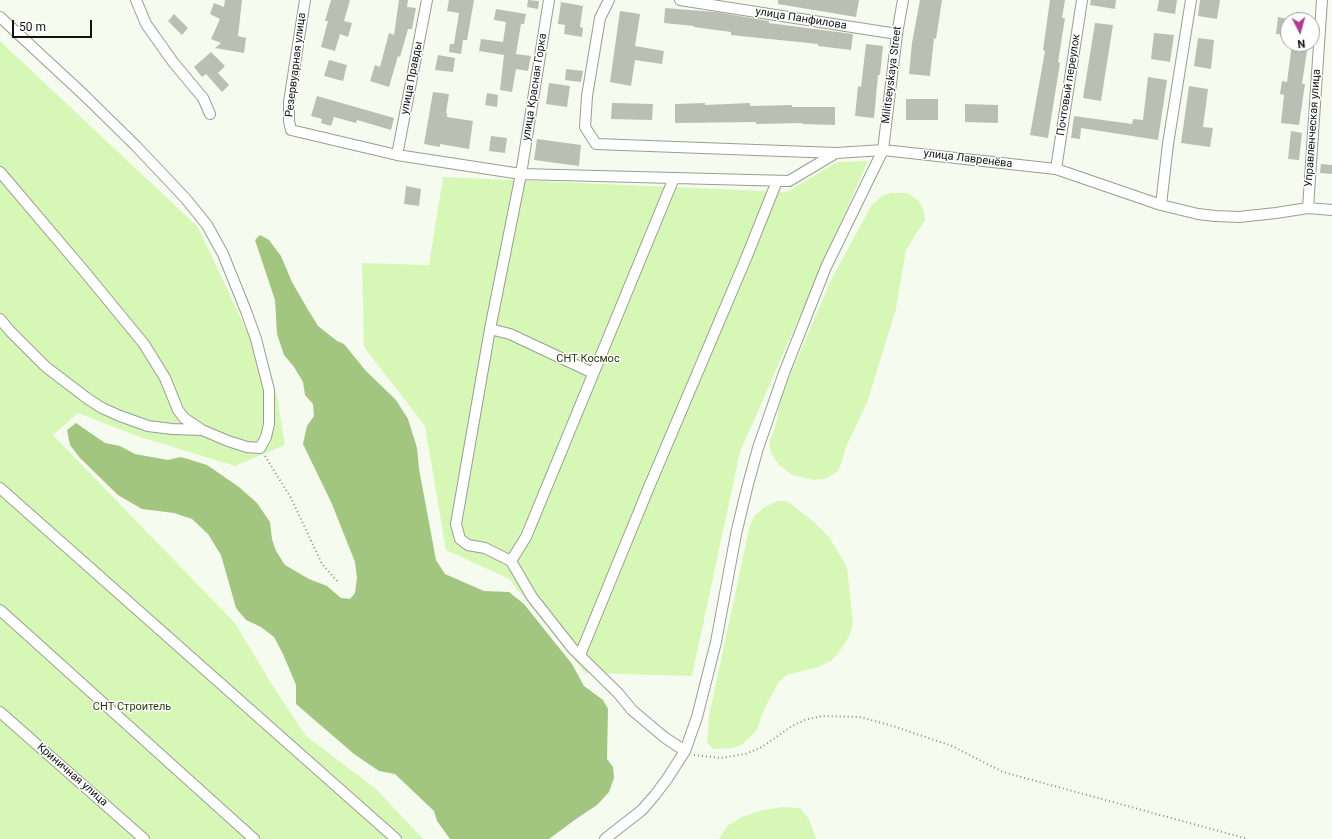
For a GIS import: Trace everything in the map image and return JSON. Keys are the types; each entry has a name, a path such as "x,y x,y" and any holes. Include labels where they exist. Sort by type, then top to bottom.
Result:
{"street":[{"path":"136,0 146,24 173,62 203,98 210,114"},
{"name":"Резервуарная улица","path":"305,0 289,102 288,121 291,130 397,155"},
{"name":"улица Правды","path":"397,155 427,0"},
{"name":"улица Красная Горка","path":"511,561 484,548 468,546 460,539 456,524 490,329 521,174 549,0"},
{"name":"улица Лавренёва","path":"609,0 600,18 587,96 585,127 596,144 836,153 883,150 1056,169 1162,205 1198,214 1239,216 1276,213 1308,208 1332,210"},
{"name":"улица Панфилова","path":"680,0 897,34"},
{"name":"Militseyskaya Street","path":"605,839 642,810 663,785 685,751 697,717 716,642 736,534 758,448 784,372 826,267 883,150 897,34 903,0"},
{"name":"Почтовый переулок","path":"1056,169 1082,0"},
{"path":"1162,205 1168,144 1191,0"},
{"name":"Управленческая улица","path":"1308,208 1322,0"},
{"path":"0,18 84,95 136,146 186,199 207,225 223,254 246,311 256,339 269,390 269,424 266,437 260,448 247,447 228,441 202,430 184,418 178,410 166,378 144,344 0,172"},
{"path":"397,155 521,174 789,182 836,153"},
{"path":"674,178 526,537 511,561 532,597 573,649 618,693 632,710 664,737 685,751"},
{"path":"580,656 777,181"},
{"path":"0,319 46,367 102,408 148,426 172,429 202,430"},
{"path":"490,329 510,334 593,373"},
{"path":"0,488 396,839"},
{"path":"0,610 254,839"},
{"name":"Криничная улица","path":"0,712 144,839"}],"path":[{"path":"260,448 291,498 322,564 338,582"},
{"path":"685,751 696,756 721,758 745,754 762,747 792,726 806,720 822,716 860,717 893,726 952,746 1003,772 1248,839"}],"green space":[{"name":"СНТ Строитель","path":"0,41 198,227 277,395 285,445 235,466 140,437 78,413 53,435 235,623 305,735 376,789 423,839 0,839"},
{"name":"СНТ Космос","path":"868,161 740,452 692,676 585,673 509,579 446,550 425,426 364,347 362,263 429,265 443,177 787,192 837,162"},
{"path":"890,193 907,193 918,200 924,211 925,220 906,250 896,309 867,403 846,447 838,471 825,479 814,480 791,474 779,465 771,453 769,442 775,428 782,392 831,280 871,206 882,196"},
{"path":"777,501 787,501 814,522 829,537 847,567 853,623 849,637 831,661 818,667 787,675 778,683 762,714 757,730 743,744 733,748 713,749 707,742 709,716 749,529 754,516 765,507"},
{"path":"783,807 800,808 809,819 816,839 719,839 727,826 742,817 763,810"}],"shaded area":[{"path":"260,235 269,240 281,256 292,282 318,326 337,341 344,344 366,371 396,400 408,419 417,448 419,469 436,560 445,574 484,591 509,592 524,604 572,664 584,686 603,700 608,709 607,759 613,767 614,778 609,792 597,805 549,839 450,839 437,821 434,811 395,774 379,771 354,754 296,704 296,685 283,654 274,637 261,627 246,620 236,608 221,555 208,534 192,519 174,513 142,509 118,495 80,458 70,445 67,430 76,423 105,443 120,446 135,454 168,460 181,457 207,465 239,487 257,503 270,522 272,539 276,551 285,565 309,579 327,586 341,598 350,599 355,593 357,578 355,562 332,504 303,444 307,426 314,416 313,404 305,395 303,382 294,367 284,355 277,334 275,300 255,240"}],"building":[{"path":"225,0 242,0 238,36 246,38 244,53 215,48 221,43 211,39 220,19 210,14 214,3 224,7"},
{"path":"331,0 350,0 344,21 352,23 348,37 340,34 335,51 321,47 328,21 325,21"},
{"path":"399,0 408,0 407,7 416,8 412,29 408,29 389,87 370,81 375,65 380,67 389,33 394,35"},
{"path":"449,0 474,0 467,40 463,40 461,54 449,52 450,44 454,44 459,13 447,11"},
{"path":"528,0 539,1 538,9 527,7"},
{"path":"778,0 859,0 856,17 778,4"},
{"path":"920,0 942,0 936,39 934,38 930,76 909,74 912,43"},
{"path":"1050,0 1065,0 1062,18 1065,18 1058,62 1060,63 1048,138 1030,135 1045,51 1043,50"},
{"path":"1091,0 1116,0 1115,9 1090,5"},
{"path":"1159,0 1177,0 1175,14 1157,11"},
{"path":"1200,0 1220,0 1217,19 1198,16"},
{"path":"561,2 583,6 580,27 583,28 582,37 564,34 565,25 558,24"},
{"path":"665,8 716,12 769,21 769,23 853,34 851,50 818,46 818,44 731,35 731,32 664,23"},
{"path":"496,9 526,14 524,24 521,24 516,54 531,56 528,71 516,69 512,92 500,90 504,55 479,51 481,39 503,42 506,22 494,20"},
{"path":"620,11 640,14 635,46 664,51 662,64 635,60 631,86 610,82"},
{"path":"174,14 188,28 182,35 168,21"},
{"path":"1278,17 1280,17 1280,34 1276,34"},
{"path":"1095,23 1113,25 1101,101 1083,98"},
{"path":"1154,33 1174,35 1170,62 1151,59"},
{"path":"1198,38 1214,40 1211,69 1194,66"},
{"path":"866,44 883,46 880,75 878,75 874,118 855,116 858,86 861,87"},
{"path":"211,52 225,66 218,73 229,85 222,92 206,74 202,77 194,67"},
{"path":"1291,52 1307,52 1302,84 1305,84 1299,125 1281,123 1284,95 1280,94 1282,81 1287,82"},
{"path":"438,55 455,58 453,72 435,70"},
{"path":"329,60 347,65 343,81 324,76"},
{"path":"566,69 583,71 581,82 565,80"},
{"path":"1148,77 1167,80 1158,140 1081,128 1080,139 1071,138 1074,116 1132,124 1133,119 1143,120"},
{"path":"549,83 570,86 567,107 546,104"},
{"path":"1189,86 1208,89 1203,127 1213,128 1210,147 1181,143"},
{"path":"433,92 449,94 446,113 447,117 473,121 469,149 440,144 440,147 424,144"},
{"path":"487,93 498,95 497,107 485,105"},
{"path":"317,96 394,118 391,130 357,120 356,123 334,117 331,126 321,123 322,119 311,116"},
{"path":"906,99 938,99 938,120 906,120"},
{"path":"612,103 653,104 652,120 611,119"},
{"path":"705,103 705,105 750,103 750,106 792,105 792,107 835,107 835,125 802,123 756,124 756,122 675,123 675,104"},
{"path":"965,104 998,105 998,123 965,122"},
{"path":"1291,131 1302,133 1299,160 1288,159"},
{"path":"491,136 507,138 505,153 489,151"},
{"path":"537,139 581,145 579,166 534,160"},
{"path":"1321,164 1332,165 1332,174 1320,173"},
{"path":"406,186 421,189 419,206 404,204"}]}
